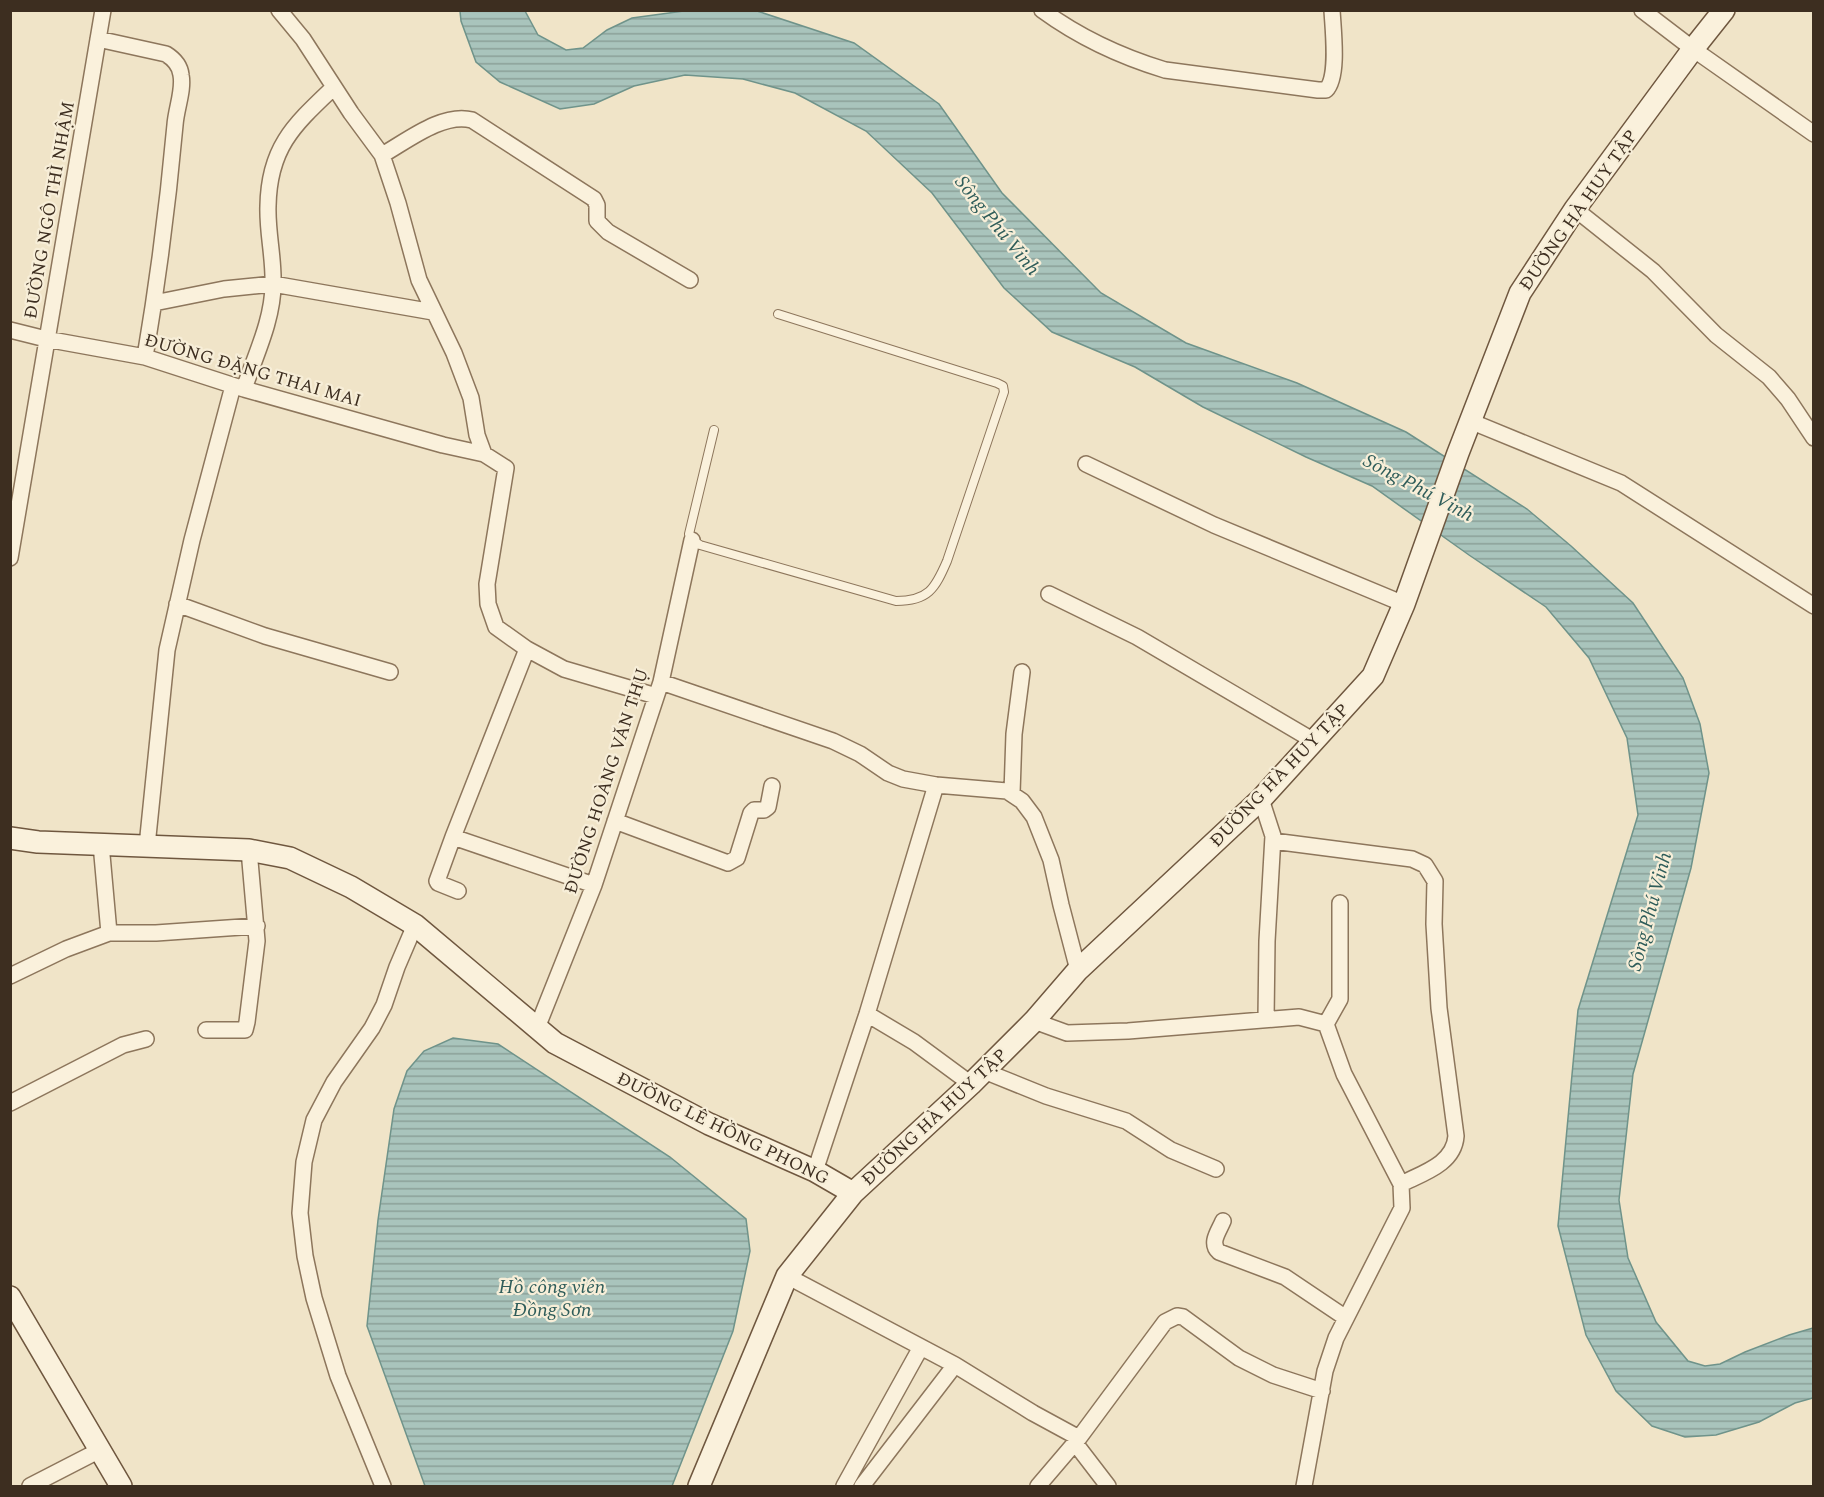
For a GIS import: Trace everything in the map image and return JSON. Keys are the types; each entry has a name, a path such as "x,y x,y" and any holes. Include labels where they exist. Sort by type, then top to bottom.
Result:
{"main road":[{"name":"ĐƯỜNG HÀ HUY TẬP","path":"699,1486 787,1276 853,1193 978,1077 1034,1021 1078,970 1261,799 1373,676 1404,604 1458,453 1520,293 1575,209 1724,10"},
{"name":"ĐƯỜNG LÊ HỒNG PHONG","path":"10,838 38,842 249,850 290,858 351,887 415,925 555,1043 709,1124 815,1171 853,1193"},
{"path":"10,1298 121,1486"}],"street":[{"name":"ĐƯỜNG NGÔ THÌ NHẬM","path":"10,558 103,10"},
{"path":"279,10 303,39 382,155 398,203 418,280 454,353 471,398 477,435 484,454 506,468 487,584 488,604 496,627 527,650 564,669 656,696"},
{"path":"1042,10 1081,35 1143,63 1165,70 1318,90 1326,90 1331,85 1334,74 1332,10"},
{"path":"1642,10 1693,50 1814,134"},
{"path":"98,39 166,54 174,59 181,73 182,82 177,107 170,188 145,357"},
{"path":"147,846 166,650 238,388 269,316 273,284 268,207 271,172 276,155 294,128 334,87"},
{"path":"382,155 434,125 451,118 462,117 472,120 594,199 597,205 597,221 608,232 690,280"},
{"path":"1575,209 1653,272 1716,335 1769,377 1788,399 1814,438"},
{"path":"154,303 224,289 273,284 433,312"},
{"name":"ĐƯỜNG ĐẶNG THAI MAI","path":"10,330 145,357 238,388 443,445 484,454"},
{"path":"1470,421 1621,483 1814,606"},
{"path":"1086,464 1214,525 1404,604"},
{"name":"ĐƯỜNG HOÀNG VĂN THỤ","path":"537,1029 594,885 661,682 692,540"},
{"path":"1049,594 1137,637 1314,741"},
{"path":"177,604 265,636 390,672"},
{"path":"458,891 436,880 527,650"},
{"path":"1012,793 1014,734 1022,672"},
{"path":"661,682 833,741 860,754 888,773 903,779 1012,793 1022,801 1034,817 1046,843 1078,970"},
{"path":"815,1171 867,1014 936,785"},
{"path":"615,821 728,863 737,858 751,813 754,810 764,810 768,807 772,786"},
{"path":"1261,799 1271,824 1273,841 1266,1019"},
{"path":"453,837 594,885"},
{"path":"1273,841 1412,859 1425,865 1435,881 1434,924 1439,1008 1456,1148 1443,1162 1401,1184"},
{"path":"101,844 109,933"},
{"path":"206,1030 245,1030 248,1022 257,926 249,850"},
{"path":"1304,1486 1324,1371 1336,1338 1402,1208 1401,1184 1344,1074 1326,1024 1340,999 1340,903"},
{"path":"383,1486 338,1376 314,1298 305,1256 300,1214 304,1162 314,1119 334,1082 372,1028 384,1005 415,925"},
{"path":"10,976 66,949 109,933 156,933 257,926"},
{"path":"867,1014 978,1077 1126,1121 1171,1150 1216,1169"},
{"path":"1034,1021 1067,1034 1299,1017 1326,1024"},
{"path":"10,1103 123,1045 146,1039"},
{"path":"1223,1221 1214,1243 1215,1250 1285,1277 1346,1318"},
{"path":"787,1276 956,1365 1077,1440 1107,1486"},
{"path":"1038,1486 1077,1440 1164,1322 1177,1316 1195,1324 1239,1358 1273,1375 1322,1391"},
{"path":"844,1486 921,1347"},
{"path":"862,1486 956,1365"},
{"path":"30,1486 100,1450"}],"lane":[{"path":"714,430 689,534 692,540 700,545 896,601 913,601 924,596 939,580 1005,392 1003,386 778,314"}],"water":[{"name":"Sông Phú Vinh","path":"691,10 757,11 854,43 939,104 1002,193 1101,293 1186,343 1297,383 1406,432 1527,509 1633,603 1683,678 1700,724 1709,773 1691,868 1633,1074 1619,1200 1628,1258 1656,1322 1688,1361 1705,1366 1720,1364 1745,1352 1813,1328 1813,1398 1795,1403 1759,1422 1716,1435 1685,1437 1652,1426 1616,1391 1586,1335 1558,1226 1578,1010 1638,815 1627,738 1589,658 1546,607 1372,486 1203,407 1135,367 1052,332 1004,288 932,193 866,131 795,93 743,79 685,75 634,86 594,104 560,109 500,82 476,62 461,21 460,11 525,11 538,35 566,50 583,48 607,30 632,18"},
{"name":"Hồ công viên Đồng Sơn","path":"453,1038 498,1044 670,1157 746,1219 750,1251 733,1331 672,1486 425,1486 367,1326 378,1220 394,1109 407,1071 424,1051"}]}
